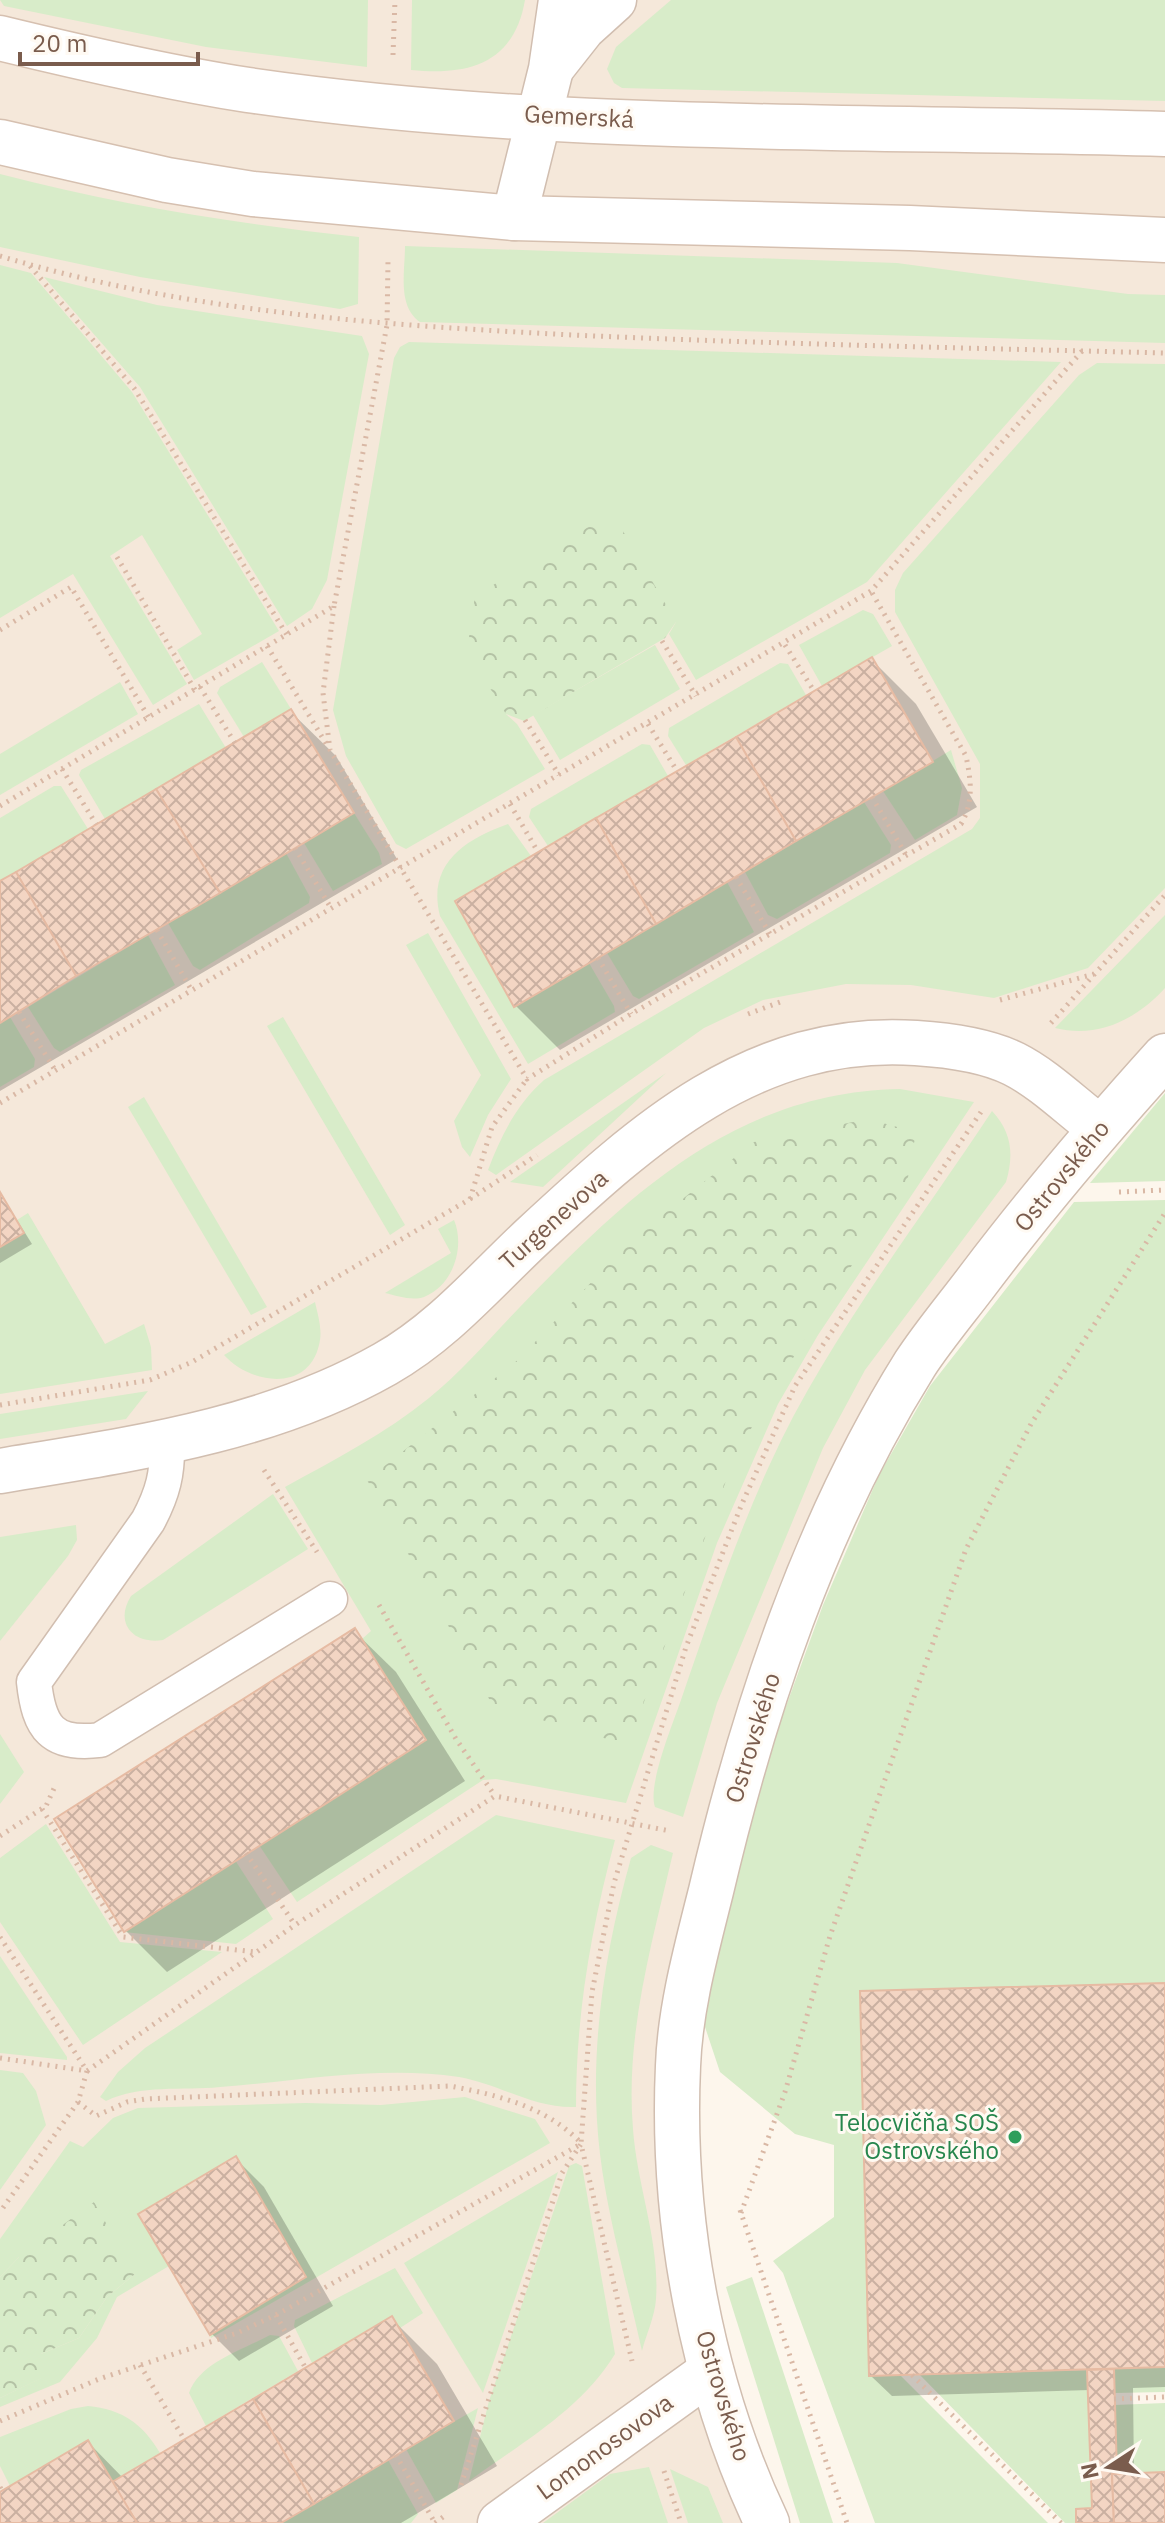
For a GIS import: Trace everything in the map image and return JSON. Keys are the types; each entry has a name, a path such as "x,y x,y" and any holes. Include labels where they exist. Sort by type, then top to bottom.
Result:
{"street":[{"path":"514,218 551,69 561,0"},
{"path":"551,69 583,28 614,0"},
{"name":"Gemerská","path":"0,38 90,61 248,90 391,105 717,124 1165,134"},
{"path":"0,142 181,183 253,194 514,218 910,228 1165,240"},
{"name":"Turgenevova","path":"0,1471 236,1427 301,1405 387,1363 450,1318 586,1188 691,1106 756,1068 831,1045 876,1040 943,1044 1014,1064 1100,1128"},
{"name":"Ostrovského","path":"767,2523 711,2371 692,2278 677,2163 678,2062 696,1953 727,1823 760,1709 804,1587 855,1469 917,1361 1100,1128 1165,1056"},
{"name":"Lomonosovova","path":"500,2523 711,2371"}],"lane":[{"path":"167,1441 168,1466 164,1492 148,1521 34,1682 37,1710 52,1734 76,1743 100,1740 330,1599"}],"path":[{"path":"391,105 395,0"},
{"path":"330,750 323,693 334,606 387,325 388,206"},
{"path":"0,256 154,293 387,325 701,341 1165,353"},
{"path":"30,265 134,388 287,635"},
{"path":"0,1103 784,645 871,591 1083,350"},
{"path":"117,557 235,743"},
{"path":"0,630 71,587 149,718"},
{"path":"0,1405 150,1380 192,1362 470,1199 492,1127 527,1079 631,1014 961,824 967,813 971,784 966,756 871,591"},
{"path":"0,806 334,606"},
{"path":"662,641 696,696"},
{"path":"784,645 814,691"},
{"path":"267,646 527,1079"},
{"path":"525,720 559,775"},
{"path":"648,724 677,771"},
{"path":"62,769 96,824"},
{"path":"872,797 906,855"},
{"path":"510,804 538,852"},
{"path":"295,848 331,908"},
{"path":"736,877 770,934"},
{"path":"681,2523 646,2417 581,2144 592,1992 601,1935 633,1822 686,1647 741,1506 795,1386 1014,1064 1165,895"},
{"path":"157,930 192,991"},
{"path":"598,958 631,1014"},
{"path":"19,1012 55,1070"},
{"path":"741,2213 785,2092 830,1936 966,1549 1031,1424 1165,1213"},
{"path":"236,1427 341,1591 330,1599"},
{"path":"376,1600 456,1739 495,1796"},
{"path":"0,1836 42,1809 76,1743"},
{"path":"0,2212 78,2102 87,2071 295,1925 495,1796 633,1822"},
{"path":"42,1809 123,1937 256,1952"},
{"path":"246,1853 295,1925"},
{"path":"0,1937 87,2071"},
{"path":"0,2058 87,2071"},
{"path":"78,2102 96,2116 127,2102 145,2099 450,2086 482,2092 547,2114 581,2144"},
{"path":"0,2421 140,2365 237,2333 276,2315 581,2144"},
{"path":"459,2494 562,2173 581,2144"},
{"path":"738,2199 847,2523"},
{"path":"276,2315 305,2367"},
{"path":"140,2365 184,2439"},
{"path":"912,2375 1061,2523"},
{"path":"1114,2399 1165,2397"},
{"path":"396,2455 435,2523"}],"shaded area":[{"path":"0,0 1165,0 1165,1056 917,1361 727,1823 677,2163 771,2523 0,2523"}],"green space":[{"path":"0,0 368,0 367,67 206,47 4,6"},
{"path":"412,0 525,0 511,39 499,52 469,67 432,71 411,70"},
{"path":"671,0 1165,0 1165,101 622,88 614,83 607,69 616,47"},
{"path":"0,174 178,212 359,237 358,304 340,309 140,277 0,247"},
{"path":"405,246 897,263 1128,294 1165,295 1165,343 420,322 405,298"},
{"path":"0,265 31,273 132,392 279,631 194,680 177,650 202,634 142,535 110,556 187,684 153,705 73,574 0,618"},
{"path":"44,277 157,305 362,336 369,354 327,580 312,609 287,626 140,387"},
{"path":"409,342 1061,362 867,582 696,680 669,634 676,622 506,714 517,724 545,769 406,849 396,844 346,756 333,710 394,358 400,347"},
{"path":"1097,363 1165,364 1165,888 1088,968 994,998 911,985 846,984 763,1000 704,1028 496,1175 488,1170 510,1122 544,1080 972,829 980,818 980,764 895,612 895,590 903,573 1079,375"},
{"path":"603,518 620,526 676,622 665,638 524,721 506,714 467,651 475,596"},
{"path":"863,610 873,614 892,646 822,686 799,645"},
{"path":"655,645 680,689 560,760 533,715"},
{"path":"262,662 291,709 244,737 217,693 220,687"},
{"path":"780,663 788,664 806,695 686,765 668,736 669,728"},
{"path":"120,682 138,714 0,795 0,754"},
{"path":"199,704 226,748 105,819 79,775 81,770"},
{"path":"642,744 650,745 668,776 548,846 529,817 531,809"},
{"path":"951,750 962,788 957,815 915,840 883,791"},
{"path":"54,786 61,786 88,829 0,881 0,818"},
{"path":"864,802 891,845 890,853 777,919 768,915 745,872"},
{"path":"354,813 379,853 382,864 333,891 304,843"},
{"path":"508,824 531,856 514,1006 589,963 615,1012 528,1064 440,916 437,898 439,882 452,857 477,838"},
{"path":"286,853 310,897 309,903 200,970 193,966 168,923"},
{"path":"727,882 754,932 639,999 633,996 607,953"},
{"path":"1165,915 1165,988 1142,1009 1116,1024 1086,1031 1055,1028"},
{"path":"428,933 511,1079 488,1115 470,1157 462,1147 454,1121 481,1075 406,945"},
{"path":"148,935 175,985 60,1052 54,1048 28,1007"},
{"path":"10,1017 35,1059 34,1067 0,1087 0,1023"},
{"path":"283,1017 405,1225 390,1235 267,1026"},
{"path":"666,1073 543,1187 510,1182"},
{"path":"900,1089 974,1102 818,1335 778,1404 717,1543 626,1803 496,1779 483,1780 297,1902 259,1845 426,1740 362,1639 371,1631 285,1487 377,1434 429,1398 601,1227 688,1158 735,1130 786,1109 841,1095"},
{"path":"1165,1093 1165,1181 1090,1183"},
{"path":"144,1097 267,1307 251,1315 128,1107"},
{"path":"992,1111 1004,1127 1010,1144 1006,1182 865,1370 823,1448 717,1703 683,1817 655,1807 655,1784 668,1737 712,1609 770,1464 817,1374 845,1329"},
{"path":"868,1119 916,1132 907,1183 818,1316 736,1454 628,1745 493,1706 367,1480 519,1359 630,1241 754,1142"},
{"path":"1165,1200 1165,1983 860,1991 869,2376 901,2376 1048,2523 875,2523 783,2273 773,2261 834,2217 834,2145 795,2134 720,2072 704,2024 705,1992 724,1909 773,1742 823,1605 879,1475 930,1386 1074,1202"},
{"path":"28,1213 105,1344 144,1324 151,1347 152,1370 0,1394 0,1247 24,1233 17,1220"},
{"path":"454,1220 457,1253 443,1284 419,1298 385,1293 451,1253 438,1229"},
{"path":"315,1302 320,1323 319,1345 313,1360 303,1371 291,1377 263,1377 235,1365 224,1355"},
{"path":"148,1391 126,1419 0,1439 0,1414"},
{"path":"273,1494 308,1549 163,1640 143,1639 129,1630 125,1615 131,1596"},
{"path":"76,1525 77,1540 68,1556 0,1641 0,1537"},
{"path":"0,1734 24,1772 0,1804"},
{"path":"496,1815 615,1840 586,1972 576,2107 546,2104 459,2077 400,2073 147,2090 106,2101 100,2097 118,2072 145,2048"},
{"path":"46,1824 120,1942 222,1952 83,2045 0,1922 0,1858"},
{"path":"651,1845 673,1853 642,1990 633,2059 635,2150 652,2235 656,2277 655,2305 642,2351 604,2179 596,2079 606,1967 621,1894 631,1858"},
{"path":"235,1860 273,1919 236,1944 124,1932"},
{"path":"0,1956 67,2057 67,2060 0,2053"},
{"path":"0,2070 23,2073 36,2091 46,2125 0,2190"},
{"path":"465,2097 535,2119 550,2143 211,2338 210,2335 306,2277 236,2156 138,2214 169,2266 117,2297 97,2338 60,2382 0,2407 0,2398 41,2378 41,2354 79,2338 107,2297 135,2274 19,2257 0,2277 0,2239 70,2141 83,2147 113,2118 138,2108 306,2103 381,2105"},
{"path":"576,2163 582,2166 615,2354 568,2409 469,2481 489,2401 569,2166"},
{"path":"558,2172 483,2393 404,2263"},
{"path":"94,2202 135,2274 107,2297 79,2338 41,2354 42,2378 0,2398 0,2277 19,2257"},
{"path":"395,2268 423,2313 400,2328 392,2317 312,2363 294,2326 295,2320"},
{"path":"752,2277 833,2523 800,2523 726,2287"},
{"path":"270,2335 279,2336 298,2371 206,2426 189,2393 195,2382 212,2365"},
{"path":"1165,2367 1165,2392 1114,2393 1114,2369"},
{"path":"1087,2370 1092,2508 1076,2509 1076,2523 1065,2523 920,2375"},
{"path":"1165,2403 1165,2472 1117,2474 1114,2405"},
{"path":"88,2406 111,2411 130,2420 139,2426 160,2453 112,2482 88,2440 10,2486 0,2466 0,2437 71,2409"},
{"path":"478,2408 457,2490 436,2503 406,2449"},
{"path":"388,2460 418,2514 411,2523 281,2523"},
{"path":"649,2467 668,2523 543,2523 610,2474"},
{"path":"670,2469 708,2487 723,2523 688,2523"}],"building":[{"path":"872,657 933,762 796,841 736,737"},
{"path":"291,709 354,813 220,893 156,789"},
{"path":"736,737 796,841 656,924 596,818"},
{"path":"156,789 220,893 76,976 16,872"},
{"path":"596,818 656,924 514,1007 455,901"},
{"path":"16,872 76,976 0,1023 0,881"},
{"path":"0,1192 24,1233 0,1247"},
{"path":"355,1628 426,1740 124,1932 54,1819"},
{"name":"Telocvičňa SOŠ Ostrovského","path":"1165,1983 1165,2367 869,2376 860,1991"},
{"path":"236,2156 306,2277 210,2335 138,2214"},
{"path":"392,2316 454,2421 314,2504 253,2399"},
{"path":"1114,2369 1117,2474 1112,2474 1114,2523 1076,2523 1076,2509 1092,2508 1087,2370"},
{"path":"253,2399 314,2504 281,2523 137,2523 112,2482"},
{"path":"88,2440 137,2523 0,2523 0,2492"},
{"path":"1165,2472 1165,2523 1114,2523 1112,2474"}],"place":[{"name":"Telocvičňa SOŠ Ostrovského","path":"1015,2137"}]}
